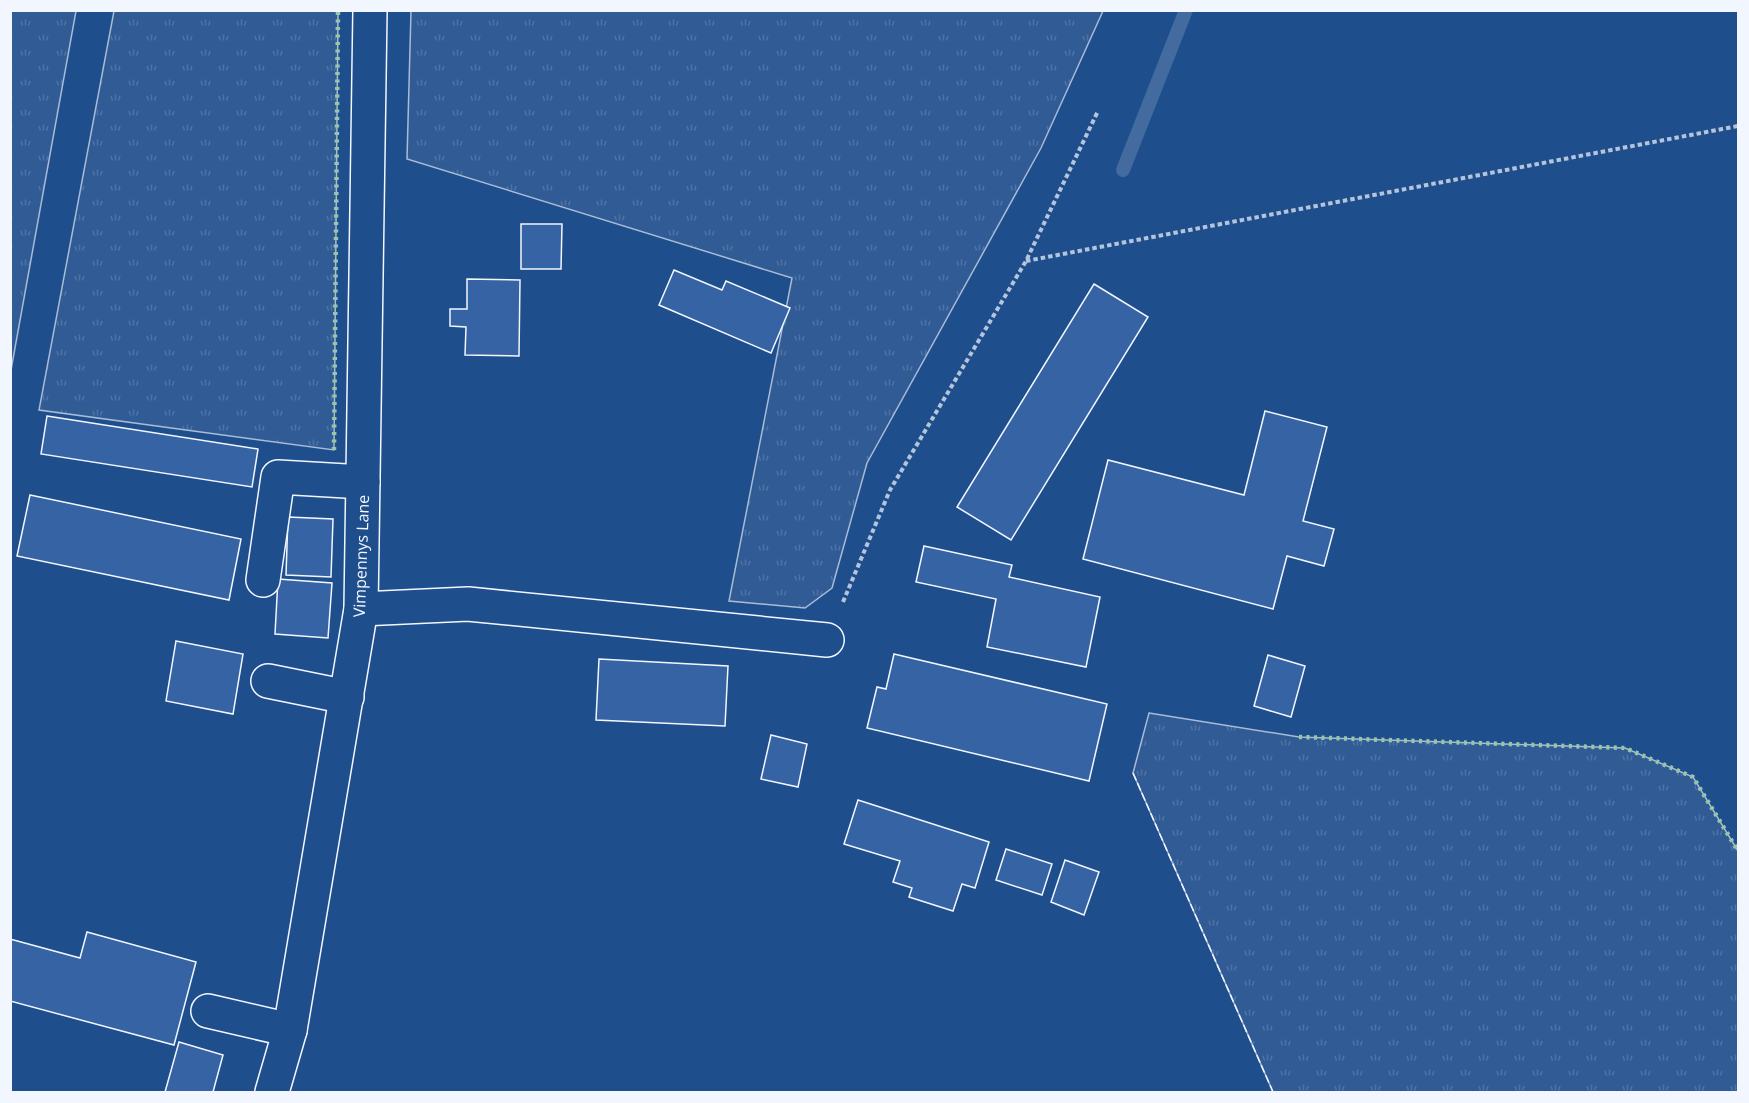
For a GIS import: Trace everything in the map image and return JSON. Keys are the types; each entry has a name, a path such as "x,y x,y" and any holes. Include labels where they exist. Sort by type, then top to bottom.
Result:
{"street":[{"name":"Vimpennys Lane","path":"272,1092 290,1030 361,609 370,10"},
{"path":"263,580 278,477 363,482"},
{"path":"361,609 468,604 827,640"},
{"path":"268,681 347,697"},
{"path":"208,1011 290,1030"}],"path":[{"path":"827,640 890,490 1026,261 1098,111"},
{"path":"1026,261 1738,126"}],"green space":[{"path":"10,11 76,11 11,370"},
{"path":"114,11 338,11 334,450 39,410"},
{"path":"411,11 1103,11 1041,148 867,463 832,588 805,608 729,601 792,278 407,159"},
{"path":"1149,713 1299,737 1625,748 1693,777 1738,851 1738,1092 1273,1092 1133,773"}],"building":[{"path":"521,224 562,224 561,269 521,269"},
{"path":"674,270 722,290 726,281 790,308 771,353 659,305"},
{"path":"467,279 520,280 519,356 465,355 466,327 450,326 450,309 467,309"},
{"path":"1094,284 1148,317 1011,540 957,507"},
{"path":"1265,411 1327,427 1303,521 1334,529 1324,566 1287,556 1273,609 1083,559 1108,460 1244,495"},
{"path":"47,416 258,449 252,487 41,454"},
{"path":"30,495 241,539 229,600 17,556"},
{"path":"288,517 333,519 331,577 286,575"},
{"path":"924,546 1012,565 1009,577 1100,597 1086,667 987,647 996,599 916,582"},
{"path":"278,579 332,583 328,638 275,634"},
{"path":"176,641 243,654 233,714 166,701"},
{"path":"894,654 1107,704 1089,781 867,728 877,687 886,689"},
{"path":"1268,655 1305,666 1291,717 1254,706"},
{"path":"599,659 728,666 725,726 596,720"},
{"path":"771,735 807,744 798,787 761,779"},
{"path":"858,800 989,842 975,888 962,884 953,911 909,897 912,888 893,882 900,861 844,844"},
{"path":"1006,849 1052,864 1042,895 996,880"},
{"path":"1065,860 1099,872 1084,915 1051,902"},
{"path":"87,932 196,962 174,1045 10,1001 10,939 80,958"},
{"path":"179,1042 223,1055 213,1092 165,1092"}],"waterway":[{"path":"1123,170 1186,10"}],"hedge":[{"path":"334,450 338,10"},
{"path":"1299,737 1625,748 1693,777 1738,851"}],"fence":[{"path":"1133,773 1273,1092"}]}
